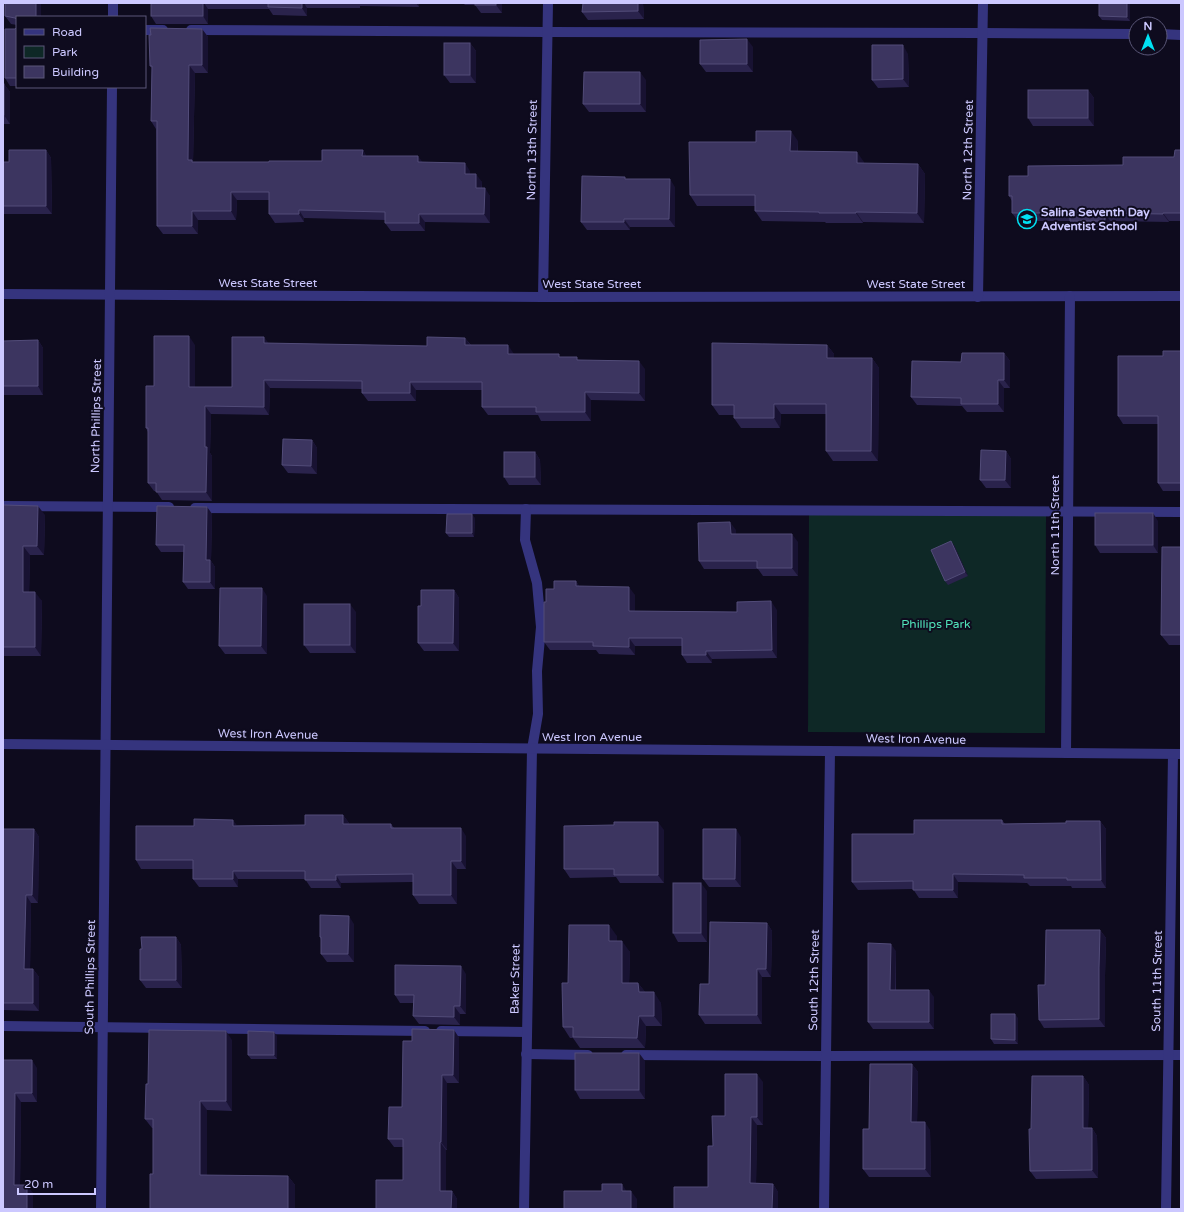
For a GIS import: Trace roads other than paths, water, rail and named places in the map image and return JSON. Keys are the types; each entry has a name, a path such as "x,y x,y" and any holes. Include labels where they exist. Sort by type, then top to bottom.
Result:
{"street":[{"path":"113,3 113,16"},
{"name":"North 13th Street","path":"543,297 548,3"},
{"name":"North 12th Street","path":"978,297 983,3"},
{"path":"146,30 1128,34"},
{"path":"1168,34 1181,34"},
{"name":"North Phillips Street","path":"105,745 112,88"},
{"name":"West State Street","path":"3,294 543,297 1181,296"},
{"name":"North 11th Street","path":"1066,753 1070,296"},
{"path":"3,506 1181,512"},
{"name":"Baker Street","path":"524,1209 532,749 538,714 537,672 541,627 537,583 525,540 526,509"},
{"name":"West Iron Avenue","path":"3,744 1177,754"},
{"name":"South Phillips Street","path":"101,1209 105,745"},
{"name":"South 12th Street","path":"824,1209 830,751"},
{"name":"South 11th Street","path":"1166,1209 1168,1055 1177,754"},
{"path":"3,1026 527,1032"},
{"path":"526,1054 597,1054"},
{"path":"613,1055 1181,1055"}],"place":[{"name":"Salina Seventh Day Adventist School","path":"1027,219"}],"park label":[{"name":"Phillips Park","path":"936,624"}]}
